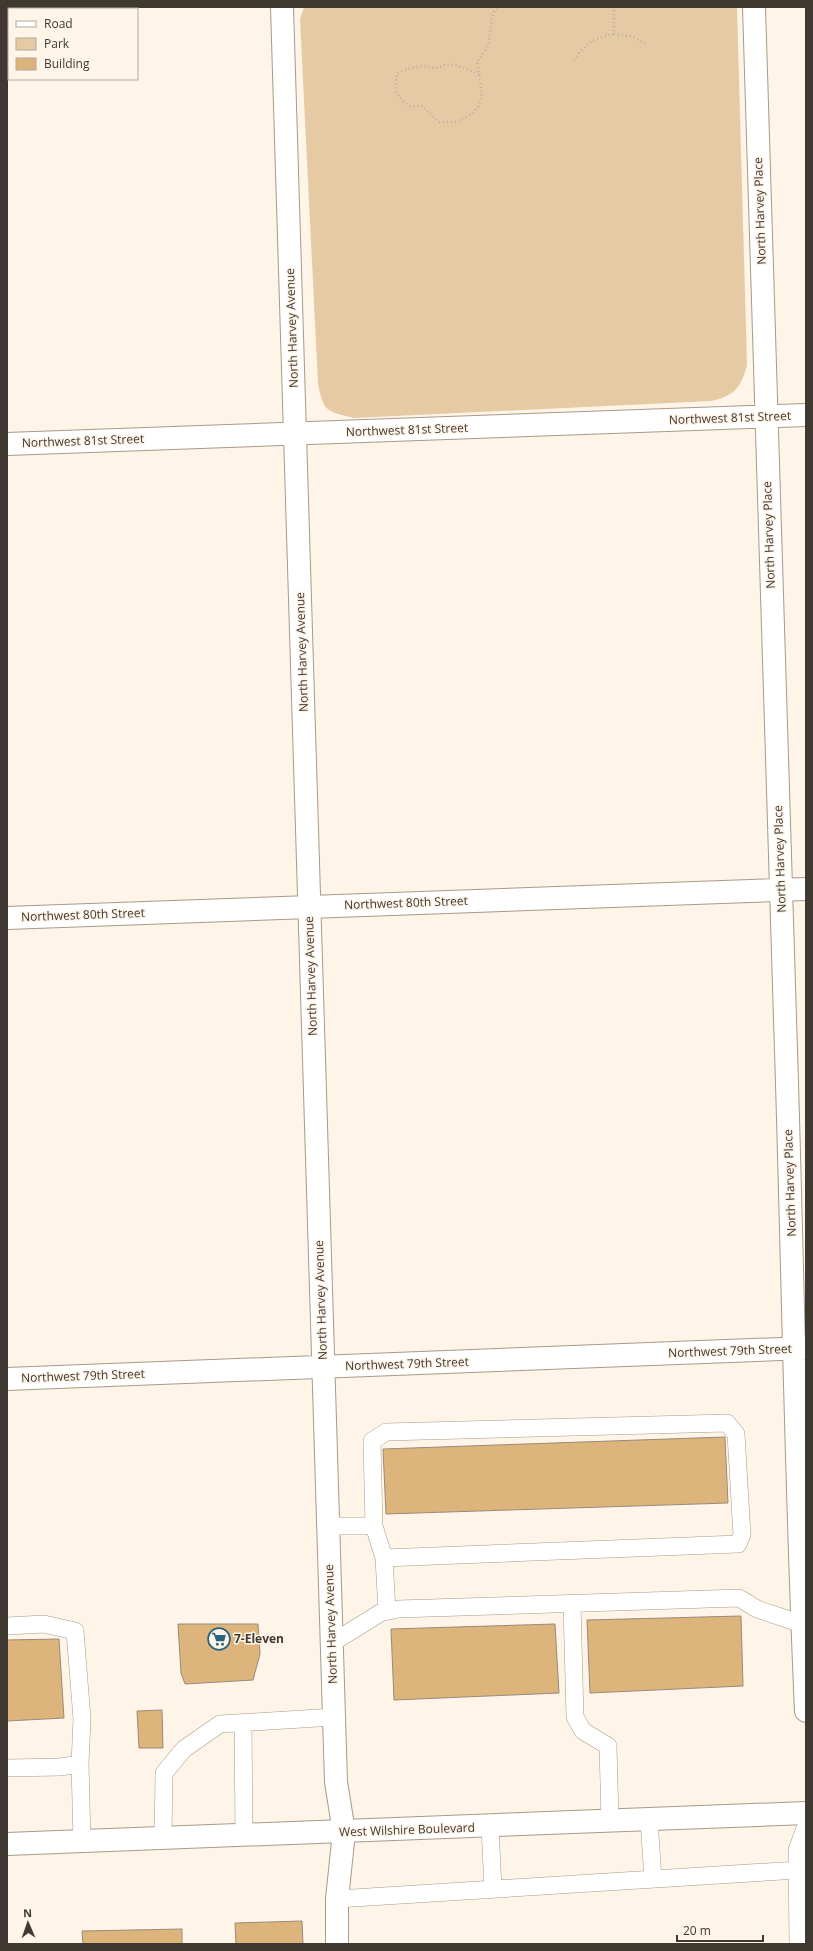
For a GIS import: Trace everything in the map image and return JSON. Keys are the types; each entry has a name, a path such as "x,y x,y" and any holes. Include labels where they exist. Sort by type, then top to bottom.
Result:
{"street":[{"name":"North Harvey Avenue","path":"282,7 336,1782 344,1832 337,1899 337,1944"},
{"name":"North Harvey Place","path":"754,7 765,417 781,890 800,1348 803,1582 802,1624 806,1710"},
{"name":"Northwest 81st Street","path":"7,444 806,415"},
{"name":"Northwest 80th Street","path":"7,918 806,889"},
{"name":"Northwest 79th Street","path":"7,1379 323,1368 800,1348"},
{"name":"West Wilshire Boulevard","path":"7,1844 806,1813"}],"lane":[{"path":"384,1558 738,1544 742,1535 736,1434 727,1423 386,1432 372,1442 374,1526 384,1558 387,1611"},
{"path":"328,1526 374,1526"},
{"path":"332,1643 380,1613 398,1609 739,1598 757,1609 802,1624"},
{"path":"572,1604 575,1717 583,1730 608,1746 610,1821"},
{"path":"7,1626 44,1624 75,1631 82,1719 80,1764 82,1841"},
{"path":"162,1839 164,1773 184,1749 220,1724 334,1717"},
{"path":"243,1723 244,1836"},
{"path":"7,1768 60,1767 80,1764"},
{"path":"650,1820 654,1879"},
{"path":"490,1826 493,1889"},
{"path":"798,1944 797,1850 806,1826"},
{"path":"337,1899 798,1870"}],"path":[{"path":"479,74 461,67 447,64 436,68 422,66 397,73 394,87 399,99 411,107 422,106 439,122 456,122 470,115 478,107 482,94 479,74 477,62 487,48 492,14 497,7"},
{"path":"614,7 614,34"},
{"path":"574,60 581,49 589,42 600,37 614,34 631,36 646,44"}],"green space":[{"path":"304,7 737,7 747,365 742,380 735,390 719,399 711,401 354,418 337,414 328,409 322,400 318,384 300,19"}],"building":[{"path":"725,1437 728,1503 386,1514 383,1449"},
{"path":"741,1616 743,1686 590,1693 587,1620"},
{"name":"7-Eleven","path":"178,1624 258,1624 260,1654 253,1680 185,1684 181,1673"},
{"path":"555,1624 559,1693 394,1700 391,1629"},
{"path":"59,1639 64,1718 7,1721 7,1640"},
{"path":"162,1710 163,1748 139,1748 137,1711"},
{"path":"302,1921 303,1944 236,1944 235,1923"},
{"path":"182,1929 182,1944 83,1944 82,1931"}],"place":[{"name":"7-Eleven","path":"219,1639"}]}
